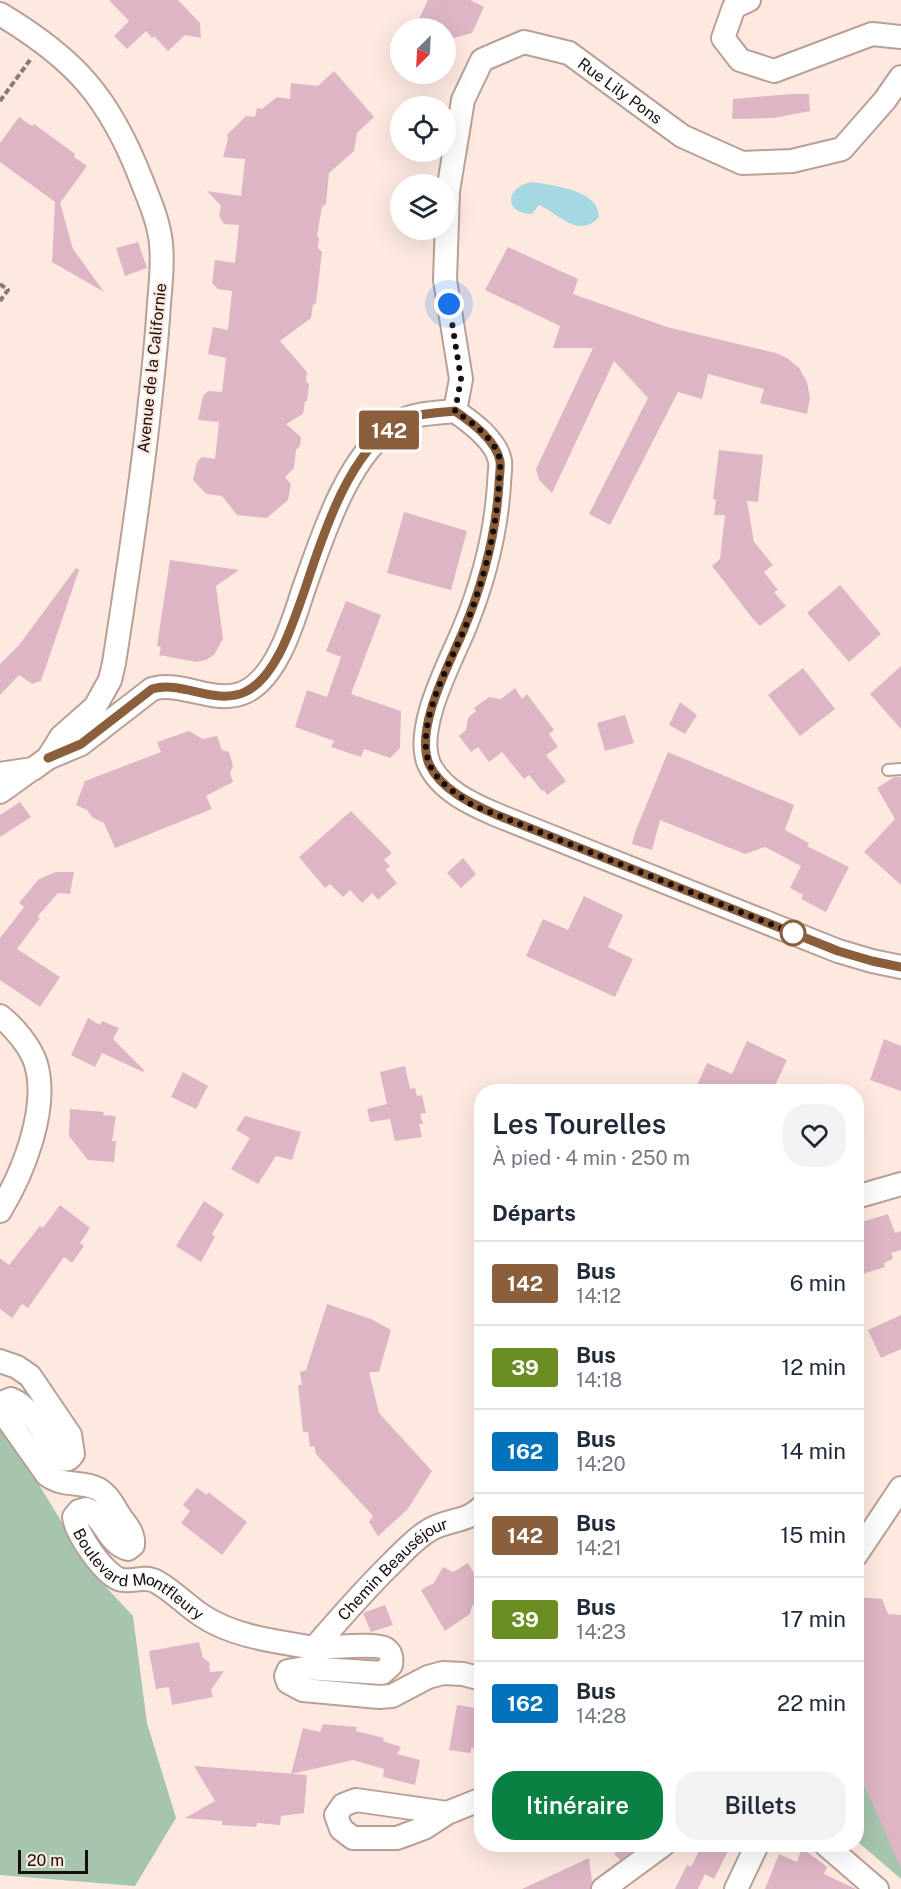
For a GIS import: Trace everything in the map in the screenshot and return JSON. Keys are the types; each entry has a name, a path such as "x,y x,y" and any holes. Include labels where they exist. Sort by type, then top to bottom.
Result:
{"street":[{"path":"749,0 734,8 723,38 740,60 774,71 872,34 901,37"},
{"name":"Avenue de la Californie","path":"0,14 67,62 87,82 106,107 126,142 156,217 161,244 162,270 156,346 139,505 112,672 104,694 95,707 61,737 40,763"},
{"name":"Rue Lily Pons","path":"455,411 461,379 445,280 448,191 463,100 482,60 524,42 569,53 682,136 742,163 792,161 842,149 885,100 901,77"},
{"path":"0,774 40,763 81,744 152,689 164,686 211,696 230,696 245,692 257,684 273,665 285,645 336,506 356,467 375,441 398,422 416,416 455,411 486,435 500,460 489,557 464,628 436,692 429,720 426,744 428,761 436,776 472,805 838,951 901,967"},
{"path":"0,792 40,763"},
{"path":"0,1016 22,1039 36,1063 39,1098 35,1122 15,1186 0,1210"},
{"path":"864,1195 901,1184"},
{"name":"Boulevard Montfleury","path":"0,1361 17,1367 30,1376 70,1435 73,1454 70,1459 66,1460 60,1458 20,1403 11,1399 6,1401 4,1414 47,1475 56,1481 98,1489 130,1531 134,1539 133,1545 128,1550 113,1542 93,1512 86,1509 79,1511 74,1517 75,1527 109,1574 124,1580 140,1578 154,1580 202,1616 224,1627 283,1642 315,1647 378,1647 388,1651 392,1660 388,1670 373,1673 294,1669 288,1671 286,1676 288,1682 295,1688 379,1697 392,1696 428,1677 443,1673 474,1677"},
{"path":"864,1543 901,1488"},
{"name":"Chemin Beauséjour","path":"315,1647 362,1593 428,1530 445,1522 474,1515"},
{"path":"447,1814 474,1802"},
{"path":"603,1889 653,1852"},
{"path":"736,1889 754,1852"},
{"path":"834,1852 877,1889"}],"lane":[{"path":"888,770 901,769"}],"path":[{"path":"0,101 43,43"},
{"path":"0,284 8,290 0,301"}],"green space":[{"path":"0,1421 93,1573 133,1616 147,1723 176,1818 135,1886 0,1875"},
{"path":"864,1784 901,1861 901,1879 864,1847"}],"water":[{"path":"532,182 562,187 584,195 597,208 599,217 583,226 568,223 539,205 532,214 516,210 512,205 512,194 516,189"}],"building":[{"path":"109,0 178,0 200,23 201,38 185,35 168,51 146,31 127,49 114,36 129,21"},
{"path":"428,0 470,0 484,7 472,33 456,37 456,18 419,18"},
{"path":"334,71 374,117 357,133 354,151 329,173 326,204 322,207 317,236 319,238 318,248 322,252 316,303 313,305 311,318 280,341 307,372 306,381 309,384 303,414 286,424 301,437 300,446 296,450 294,468 285,477 291,484 288,500 267,518 237,515 222,496 206,494 193,480 197,462 202,457 215,459 219,422 198,420 203,396 208,391 222,392 226,358 208,354 213,327 228,330 232,291 218,289 212,283 215,260 235,263 239,225 224,224 219,216 221,206 207,191 241,196 245,159 223,157 227,135 246,116 255,117 257,108 262,109 277,97 290,99 291,83 318,86"},
{"path":"809,94 810,111 774,118 732,119 733,99"},
{"path":"19,117 32,126 34,124 75,154 74,157 87,166 60,203 73,249 104,292 52,262 55,202 0,162 0,143"},
{"path":"138,242 147,268 125,276 116,248"},
{"path":"508,247 578,279 573,294 667,327 776,353 787,358 799,368 807,382 810,398 807,414 760,403 764,389 708,374 702,399 678,392 610,525 589,514 648,398 614,361 552,493 539,480 536,469 593,348 553,348 560,326 485,290"},
{"path":"719,450 763,455 758,502 747,501 754,542 773,565 764,572 778,590 774,592 786,606 760,626 712,566 720,559 725,515 714,515 716,500 713,499"},
{"path":"404,512 467,531 451,590 387,573"},
{"path":"170,560 239,570 216,586 223,639 214,655 206,660 197,662 159,655 161,647 157,646"},
{"path":"76,568 79,570 41,681 32,684 19,675 0,695 0,664 19,645"},
{"path":"840,585 881,634 849,662 807,613"},
{"path":"346,601 381,615 351,694 401,711 400,748 390,758 364,749 361,757 331,747 334,741 295,727 307,690 327,697 341,657 326,651"},
{"path":"901,666 901,729 870,694"},
{"path":"803,668 835,709 800,736 768,695"},
{"path":"515,688 522,699 527,694 554,730 549,734 558,747 546,755 566,781 547,795 529,775 524,779 502,752 489,762 478,747 471,752 459,736 466,730 468,718 476,711 474,708 489,697 501,699"},
{"path":"680,702 697,715 685,734 669,725"},
{"path":"625,715 634,743 605,751 597,723"},
{"path":"189,731 203,739 217,736 222,750 229,752 233,766 230,773 233,782 206,796 212,809 115,848 104,823 76,805 85,781 161,752 157,742"},
{"path":"668,752 794,805 785,830 809,843 807,846 849,867 826,912 801,899 803,895 790,888 801,866 765,847 745,854 660,820 652,850 632,844"},
{"path":"894,777 901,777 901,885 864,852 895,819 877,788"},
{"path":"20,802 31,817 0,837 0,815"},
{"path":"351,811 392,853 384,860 390,866 386,870 397,883 378,900 372,893 362,903 350,890 343,897 330,884 325,888 299,857"},
{"path":"463,858 476,874 461,888 447,873"},
{"path":"56,872 74,872 70,894 58,893 37,917 40,918 17,949 60,977 40,1007 0,980 0,938 24,907 19,903 39,879"},
{"path":"584,896 623,915 608,947 633,959 615,997 526,956 543,919 568,930"},
{"path":"88,1018 100,1025 102,1021 119,1028 113,1039 144,1070 143,1072 102,1053 95,1067 71,1055"},
{"path":"884,1039 901,1046 901,1091 870,1080"},
{"path":"747,1041 787,1060 776,1084 698,1084 707,1063 732,1074"},
{"path":"405,1066 410,1089 415,1088 417,1096 422,1095 426,1113 420,1114 423,1124 419,1124 422,1137 395,1141 390,1119 370,1122 367,1109 387,1104 380,1072"},
{"path":"183,1072 208,1086 196,1109 171,1097"},
{"path":"70,1109 104,1112 103,1115 116,1116 112,1141 116,1141 114,1162 88,1160 69,1136"},
{"path":"245,1116 301,1132 292,1160 276,1156 258,1184 231,1169 250,1138 236,1130"},
{"path":"204,1201 224,1214 212,1234 215,1237 201,1262 176,1246"},
{"path":"60,1205 90,1228 80,1243 84,1246 72,1263 64,1257 28,1308 22,1304 12,1318 0,1309 0,1258 9,1265 40,1226 43,1228"},
{"path":"888,1214 895,1233 901,1231 901,1250 891,1253 893,1259 884,1263 885,1267 864,1274 864,1222"},
{"path":"327,1304 371,1319 391,1330 379,1372 369,1372 379,1413 432,1471 407,1510 378,1536 369,1522 373,1516 316,1454 314,1446 310,1447 308,1432 303,1432 298,1385 302,1385 300,1372 306,1370"},
{"path":"901,1315 901,1349 881,1358 868,1330"},
{"path":"197,1488 207,1495 208,1492 247,1522 222,1555 181,1523 190,1511 183,1505"},
{"path":"468,1563 474,1573 474,1605 470,1614 445,1631 421,1590 434,1583 443,1567 453,1572"},
{"path":"864,1598 882,1599 888,1614 901,1615 901,1868 864,1785"},
{"path":"385,1605 393,1625 371,1632 363,1613"},
{"path":"199,1642 203,1658 209,1662 210,1672 224,1671 211,1690 213,1697 172,1705 169,1687 156,1689 149,1651"},
{"path":"457,1705 474,1708 474,1749 471,1748 471,1753 449,1750"},
{"path":"323,1724 357,1727 356,1731 384,1738 383,1741 401,1747 397,1754 420,1760 415,1785 383,1777 384,1769 353,1760 291,1774 303,1728 320,1732"},
{"path":"194,1766 307,1775 304,1813 281,1816 280,1825 257,1823 256,1827 222,1825 222,1821 185,1818 215,1801"},
{"path":"616,1852 631,1852 620,1860 614,1854"},
{"path":"698,1852 728,1852 714,1879 691,1867"},
{"path":"801,1852 807,1852 827,1867 824,1874 856,1889 765,1889 779,1854 797,1862"},
{"path":"589,1858 592,1881 590,1889 522,1889"},
{"path":"687,1865 705,1874 698,1889 675,1889"}],"bus line":[{"name":"142","path":"48,758 81,744 152,689 164,686 211,696 230,696 245,692 257,684 273,665 285,645 336,506 356,467 375,441 398,422 416,416 455,411 486,435 500,460 498,503 489,557 464,628 436,692 429,720 426,744 428,761 436,776 472,805 838,951 901,967"}],"route":[{"path":"449,304 461,379 455,411 486,435 500,460 498,503 489,557 464,628 436,692 429,720 426,744 431,767 436,776 472,805 793,933"}]}
